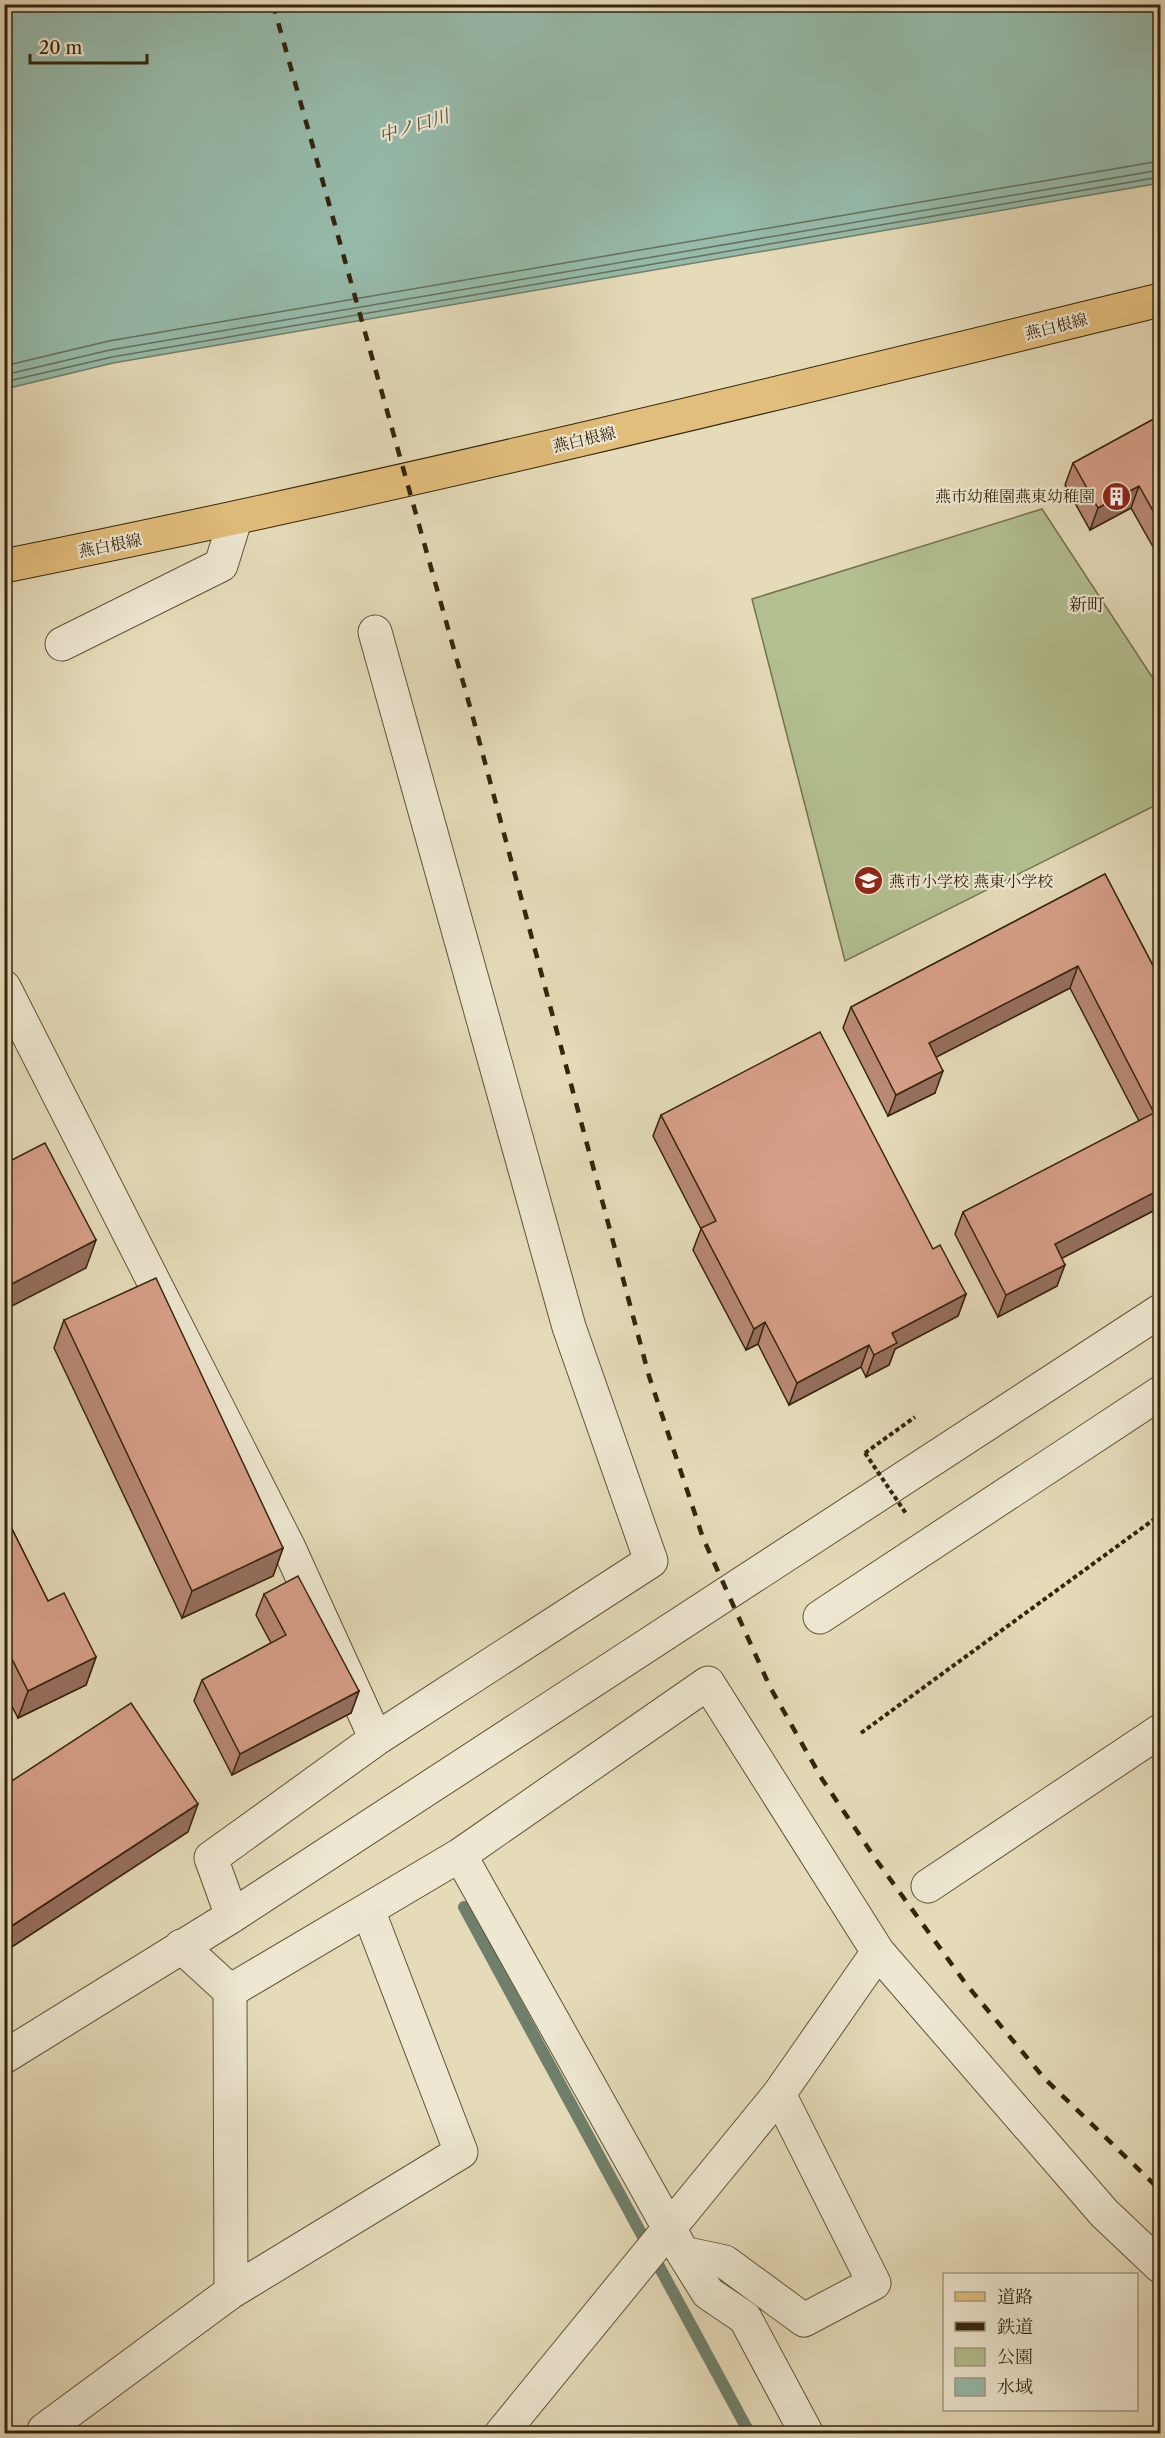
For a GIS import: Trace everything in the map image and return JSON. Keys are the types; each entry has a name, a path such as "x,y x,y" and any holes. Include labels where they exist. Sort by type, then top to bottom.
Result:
{"main road":[{"name":"燕白根線","path":"4,566 235,520 731,406 1161,300"}],"street":[{"path":"62,644 222,565 235,520"},
{"path":"232,1916 211,1858 376,1739 651,1561 569,1327 375,632"},
{"path":"4,987 289,1548 376,1739"},
{"path":"4,2057 232,1916 1161,1311"},
{"path":"820,1617 1161,1393"},
{"path":"230,1991 460,1855 708,1683 875,1933 1104,2213 1161,2266"},
{"path":"928,1886 1160,1731"},
{"path":"460,1855 676,2240 708,2293 745,2318 807,2433"},
{"path":"45,2433 44,2430 231,2292 461,2151 368,1910"},
{"path":"501,2433 676,2240 779,2094 875,1933"},
{"path":"181,1946 230,1991 231,2292"},
{"path":"676,2240 724,2262 804,2320 874,2283 779,2094"}],"path":[{"path":"907,1515 865,1453 915,1417"},
{"path":"861,1733 1161,1515"}],"green space":[{"path":"1042,509 1160,689 1160,803 845,961 752,599"}],"water":[{"name":"中ノ口川","path":"4,5 1160,5 1160,183 113,363 5,389"}],"building":[{"path":"1161,415 1161,525 1139,486 1098,508 1073,463"},
{"path":"1105,874 1161,981 1161,1189 1055,1244 1065,1265 1006,1295 963,1212 1154,1113 1078,966 929,1043 943,1071 896,1095 851,1007"},
{"path":"820,1032 933,1249 940,1245 966,1294 892,1333 897,1343 874,1355 869,1345 797,1383 765,1322 754,1329 701,1228 716,1221 661,1115"},
{"path":"45,1143 96,1240 4,1288 4,1164"},
{"path":"156,1278 283,1548 192,1591 64,1320"},
{"path":"4,1513 48,1601 64,1593 96,1657 28,1691 4,1643"},
{"path":"298,1576 359,1691 240,1754 202,1680 286,1635 264,1594"},
{"path":"131,1703 198,1804 4,1931 4,1786"}],"waterway":[{"path":"464,1907 750,2434"}],"railway":[{"path":"273,4 472,714 649,1376 703,1538 770,1687 822,1779 877,1861 966,1984 1044,2078 1160,2190"}],"place":[{"name":"燕市幼稚園燕東幼稚園","path":"1116,496"},
{"name":"燕市小学校 燕東小学校","path":"868,881"}],"district":[{"name":"新町","path":"1087,605"}]}
